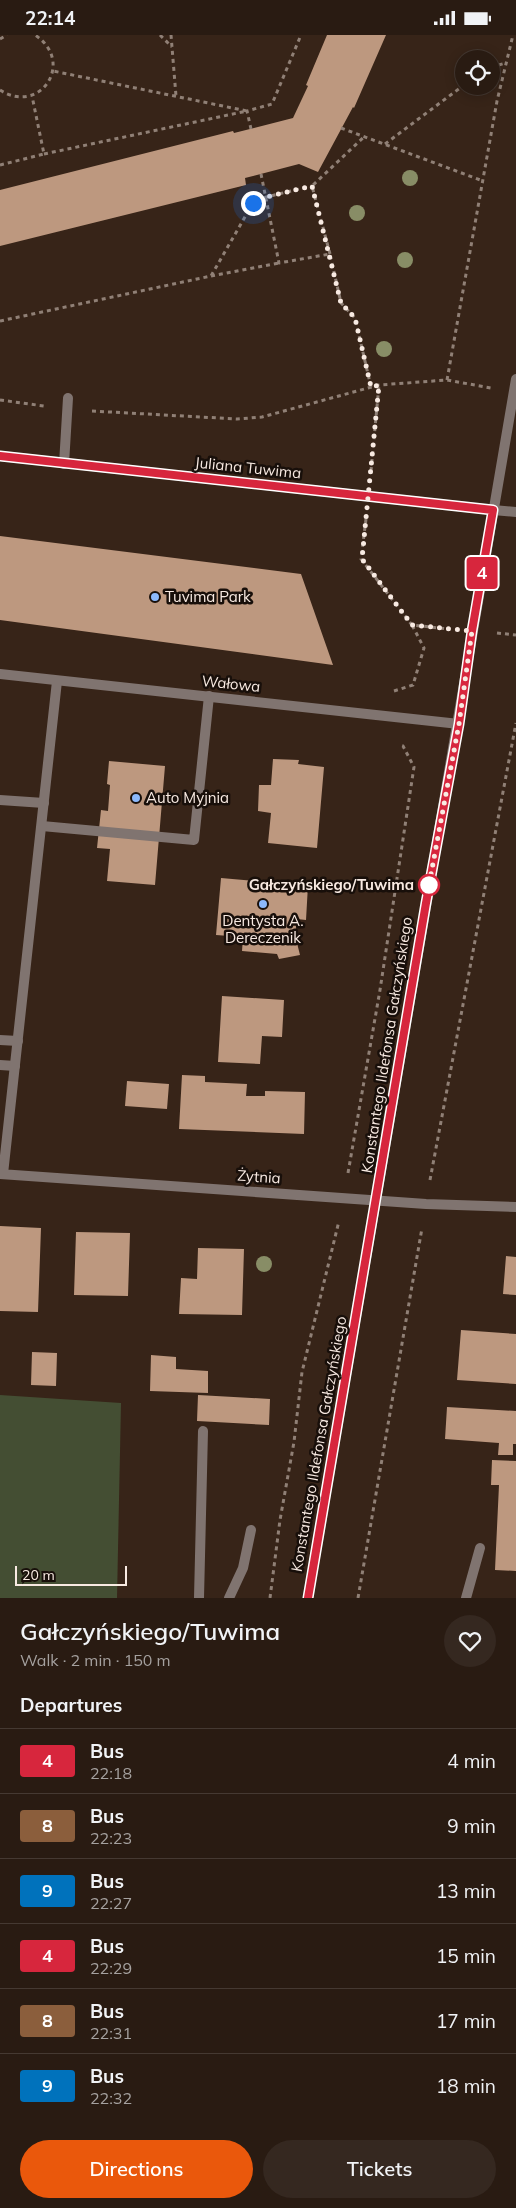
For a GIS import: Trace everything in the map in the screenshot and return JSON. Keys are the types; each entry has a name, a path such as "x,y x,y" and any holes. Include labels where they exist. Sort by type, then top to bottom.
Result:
{"street":[{"name":"Konstantego Ildefonsa Gałczyńskiego","path":"308,1598 424,912 459,724 472,631 516,379"},
{"path":"64,464 68,398"},
{"name":"Juliana Tuwima","path":"0,456 516,512"},
{"name":"Wałowa","path":"0,674 459,724"},
{"path":"1,1174 18,1041 58,681"},
{"path":"42,826 194,840 209,696"},
{"path":"0,799 44,803"},
{"path":"0,1040 18,1041"},
{"path":"0,1065 15,1066"},
{"name":"Żytnia","path":"1,1174 426,1204 516,1207"},
{"path":"199,1598 203,1431"},
{"path":"229,1598 243,1568 251,1530"},
{"path":"466,1598 480,1548"}],"path":[{"path":"0,39 7,35"},
{"path":"0,90 10,96 22,98 32,96 49,81 53,71 54,60 50,49 43,40 35,35"},
{"path":"160,35 172,47"},
{"path":"171,35 176,96"},
{"path":"0,165 272,105 301,35"},
{"path":"447,380 497,101 514,35"},
{"path":"500,65 506,63"},
{"path":"53,71 247,111"},
{"path":"385,144 455,92"},
{"path":"32,96 44,154"},
{"path":"247,111 251,129"},
{"path":"341,127 483,181"},
{"path":"211,276 253,203 266,197 312,186 364,136"},
{"path":"261,174 278,263"},
{"path":"312,186 341,303 355,318 371,387"},
{"path":"0,321 211,276 330,254"},
{"path":"0,400 67,410 237,419 262,417 379,385 447,380 514,392"},
{"path":"270,1598 280,1520 294,1442 302,1372 339,1223 380,990 414,767 404,746 379,735 380,714 383,694 413,685 424,648 412,625 362,559 379,385"},
{"path":"412,625 516,635"},
{"path":"358,1598 426,1204 516,723"}],"green space":[{"path":"0,1395 121,1403 117,1598 0,1598"}],"building":[{"path":"327,35 386,35 354,108 318,172 299,164 245,178 246,185 0,246 0,190 233,131 234,133 293,118 308,86 306,85"},
{"name":"Tuvima Park","path":"0,536 301,574 333,665 0,620"},
{"path":"273,759 299,760 298,764 324,767 317,848 268,843 271,813 258,811 259,785 271,785"},
{"path":"109,761 165,766 155,885 107,881 110,849 97,848 101,810 108,811 110,785 107,784"},
{"name":"Dentysta A. Dereczenik","path":"221,878 255,881 254,887 272,888 273,882 308,885 306,920 297,919 295,935 300,955 279,959 277,954 242,951 243,937 216,935"},
{"path":"222,996 284,1000 282,1037 262,1036 260,1064 218,1062"},
{"path":"182,1075 205,1076 205,1082 247,1084 246,1096 265,1096 265,1091 305,1092 304,1134 179,1129"},
{"path":"127,1081 169,1084 167,1109 125,1106"},
{"path":"0,1226 41,1228 38,1312 0,1311"},
{"path":"76,1232 130,1233 128,1296 74,1295"},
{"path":"198,1248 244,1249 242,1315 179,1314 181,1278 197,1279"},
{"path":"506,1256 516,1257 516,1295 503,1294"},
{"path":"461,1330 516,1334 516,1384 457,1380"},
{"path":"32,1352 57,1353 56,1386 31,1385"},
{"path":"151,1355 176,1357 176,1369 208,1371 208,1393 150,1391"},
{"path":"198,1395 270,1399 269,1425 197,1421"},
{"path":"447,1407 516,1411 516,1444 513,1444 513,1455 498,1455 499,1443 445,1439"},
{"path":"492,1460 516,1461 516,1571 495,1570 499,1485 491,1485"}],"bus line":[{"name":"4","path":"0,456 493,510 472,631 459,724 410,994 308,1598"}],"place":[{"name":"Tuvima Park","path":"155,597"},
{"name":"Auto Myjnia","path":"136,798"},
{"name":"Gałczyńskiego/Tuwima","path":"429,885"},
{"name":"Dentysta A. Dereczenik","path":"263,904"}],"route":[{"path":"253,203 266,197 312,186 341,303 355,318 371,387 379,385 362,559 412,625 472,631 459,724 429,885"}]}
